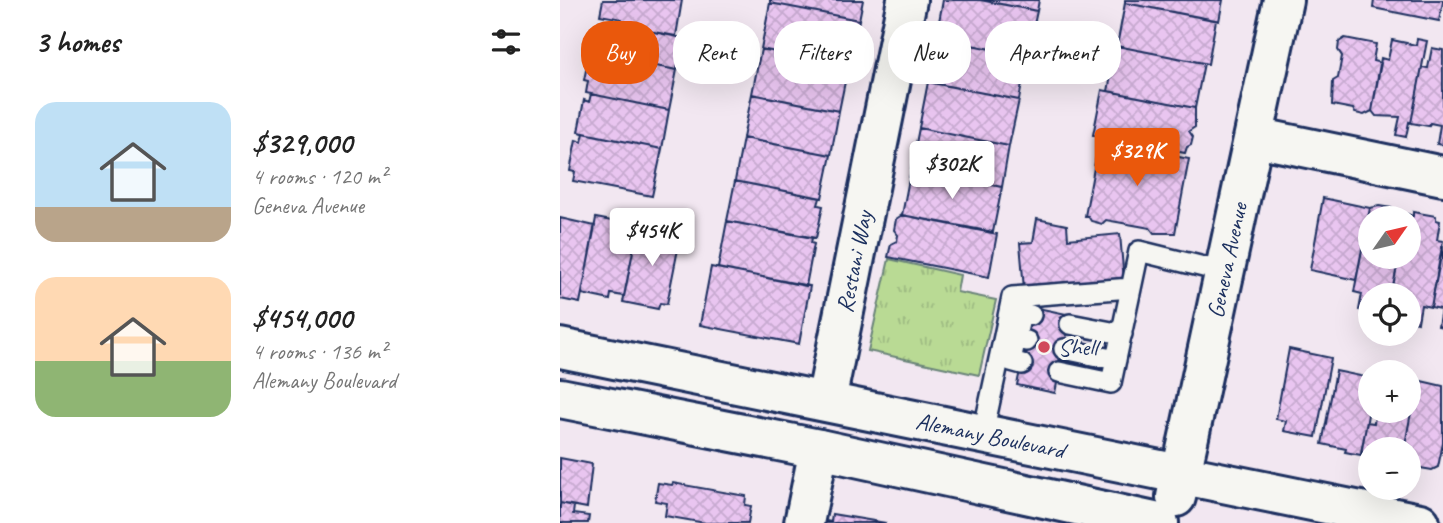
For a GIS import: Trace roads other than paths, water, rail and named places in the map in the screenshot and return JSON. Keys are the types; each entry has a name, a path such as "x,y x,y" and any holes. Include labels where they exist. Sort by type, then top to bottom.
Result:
{"main road":[{"name":"Restani Way","path":"826,401 907,0"},
{"name":"Geneva Avenue","path":"1171,523 1283,0"},
{"path":"1255,137 1443,176"},
{"name":"Alemany Boulevard","path":"560,348 1420,523"},
{"name":"Alemany Boulevard","path":"560,398 819,449 1159,523"},
{"path":"804,523 819,449"}],"lane":[{"path":"1059,372 1111,383 1139,251 1224,272"},
{"path":"983,433 1015,338 1012,298 1132,288"},
{"path":"1021,364 1011,361 1015,338 1021,313 1031,316"},
{"path":"1070,324 1122,334"},
{"path":"1065,349 1116,360"}],"place":[{"name":"Shell","path":"1044,347"}]}
